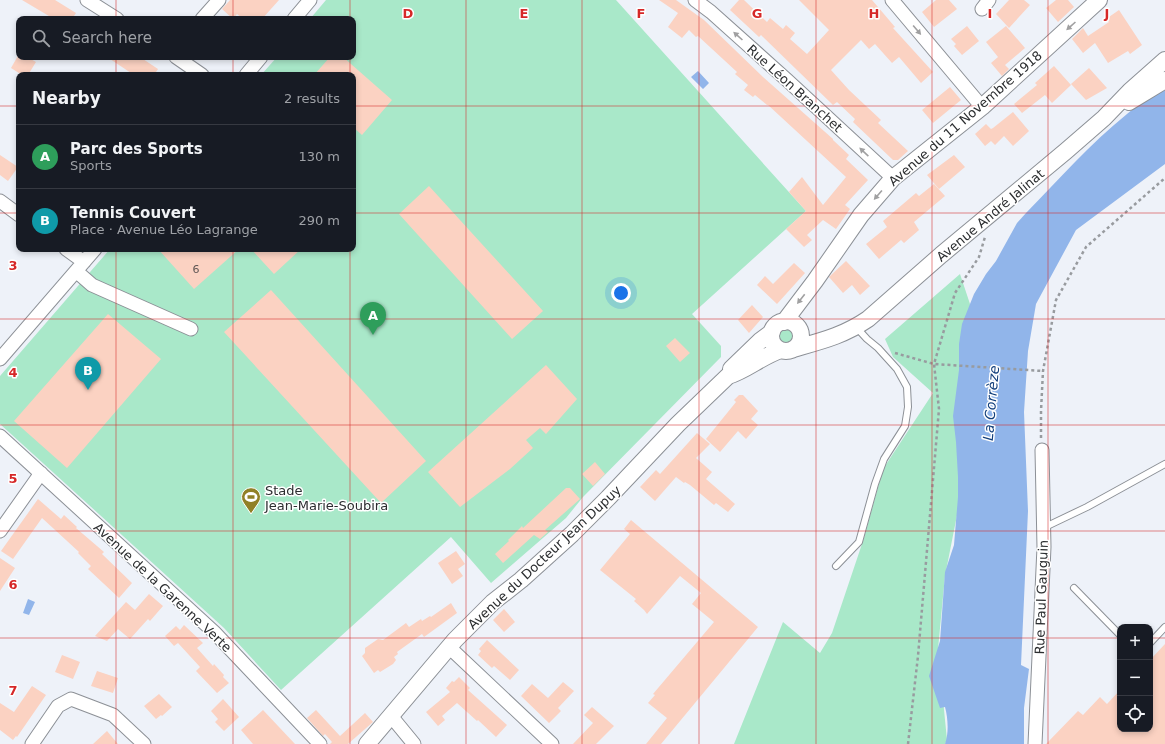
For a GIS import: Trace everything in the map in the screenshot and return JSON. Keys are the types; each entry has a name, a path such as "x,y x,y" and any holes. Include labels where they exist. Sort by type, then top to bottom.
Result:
{"street":[{"path":"86,0 112,16"},
{"path":"205,16 219,0"},
{"path":"297,16 310,0"},
{"name":"Rue Léon Branchet","path":"695,0 711,12 787,80 893,178"},
{"path":"892,0 982,107"},
{"name":"Avenue du 11 Novembre 1918","path":"778,327 815,281 861,215 893,178 982,107 1100,0"},
{"path":"180,60 198,72"},
{"path":"248,72 258,60"},
{"name":"Avenue André Jalinat","path":"787,350 834,338 868,319 941,255 1104,118 1130,91 1165,60"},
{"name":"Avenue André Jalinat","path":"1104,118 1165,80"},
{"path":"0,201 16,213"},
{"path":"68,252 92,285 192,329"},
{"path":"0,359 92,252"},
{"name":"Avenue André Jalinat","path":"799,329 814,334 823,332 864,314 875,312"},
{"path":"792,323 799,329 801,333 799,343 787,350 774,345 771,336 778,327 792,323"},
{"name":"Avenue du Docteur Jean Dupuy","path":"367,744 449,647 493,602 522,580 572,534 678,424 728,376 730,370 760,341 778,327"},
{"name":"Avenue du Docteur Jean Dupuy","path":"728,376 736,374 771,353 787,350"},
{"name":"Avenue de la Garenne Verte","path":"0,436 214,632 320,744"},
{"name":"Rue Paul Gauguin","path":"1035,744 1040,642 1043,528 1042,450"},
{"path":"0,531 41,473"},
{"path":"449,647 552,744"},
{"path":"32,744 58,706 72,699 113,715 144,744"},
{"path":"391,716 414,744"}],"lane":[{"path":"836,566 859,542 875,484 884,458 905,426 908,407 907,387 897,369 856,327"},
{"path":"1043,528 1087,507 1165,464"},
{"path":"1074,588 1117,632"},
{"path":"1153,639 1165,627"}],"path":[{"path":"1042,450 1041,411 1043,371 1056,300 1086,247 1165,178"},
{"path":"908,744 918,656 938,409 934,364 954,293 978,257 986,234"},
{"path":"878,348 934,364 1043,371"}],"green space":[{"path":"326,0 616,0 806,211 692,314 721,346 721,357 583,497 566,518 491,583 451,537 281,690 224,628 0,424 0,376 107,252 356,252 356,72 264,72 274,60 356,60 356,16 313,16"},
{"path":"960,274 988,358 945,576 938,649 947,740 945,744 734,744 783,622 820,653 832,633 864,538 883,469 933,393 893,357 885,339"},
{"path":"783,329 789,329 794,334 792,343 789,345 783,345 778,340 778,334"}],"water":[{"path":"698,71 709,83 703,89 691,77"},
{"name":"La Corrèze","path":"1165,90 1165,164 1076,230 1036,304 1028,351 1024,412 1028,511 1021,665 1029,669 1024,708 1024,744 945,744 948,730 946,711 945,707 940,708 929,676 940,641 945,572 954,545 958,477 953,416 959,370 959,344 962,324 974,294 996,261 1017,223 1075,162 1113,125 1145,100"},
{"path":"28,599 35,602 29,615 23,613"}],"building":[{"path":"22,0 55,0 76,13 74,16 49,16"},
{"path":"230,0 279,0 265,16 239,16 237,14 235,16 230,16 222,9"},
{"path":"659,0 676,0 704,20 763,77 849,155 846,159 868,180 845,205 850,209 836,229 823,220 807,235 812,240 804,247 786,229 806,211 789,192 802,177 823,205 846,177 768,105 755,95 753,97 744,90 748,85 735,74 737,72 698,36 696,37 689,30 682,38 668,27 678,13"},
{"path":"739,0 744,0 767,22 770,18 783,29 786,25 795,33 790,39 807,54 829,30 799,0 872,0 895,27 893,28 933,72 921,83 899,57 892,63 875,44 869,49 861,40 831,70 849,90 881,120 878,123 908,151 898,160 893,160 853,122 855,119 837,102 833,105 761,35 759,37 730,10"},
{"path":"936,0 949,0 957,9 934,27 922,12"},
{"path":"1009,0 1024,0 1030,5 1009,28 996,14"},
{"path":"1056,0 1068,0 1074,7 1058,22 1046,8"},
{"path":"1119,10 1142,45 1130,54 1128,51 1108,63 1095,43 1083,53 1072,39 1083,28 1088,36 1109,22 1106,19"},
{"path":"967,26 979,41 962,55 954,46 956,44 951,39"},
{"path":"1006,26 1025,48 1005,65 1009,69 1002,76 991,63 998,57 986,42"},
{"path":"16,59 32,60 36,62 30,72 17,72 11,68"},
{"path":"112,60 144,60 158,69 156,72 130,72"},
{"path":"327,60 346,60 392,100 362,135 356,130 356,72 317,72"},
{"path":"1054,66 1071,85 1052,103 1045,95 1022,113 1014,104 1037,85 1035,83"},
{"path":"1089,68 1107,88 1086,100 1071,84"},
{"path":"950,87 961,100 933,123 922,110"},
{"path":"1013,112 1029,131 1013,146 1004,136 995,145 991,141 985,146 975,134 986,124 991,129 993,128"},
{"path":"0,155 16,166 16,170 8,181 0,175"},
{"path":"954,155 965,167 939,189 927,175"},
{"path":"934,184 945,196 914,222 919,230 904,243 901,240 879,259 866,244 887,227 883,221 916,193 919,196"},
{"path":"429,186 543,311 512,339 399,214"},
{"path":"161,252 236,252 194,289"},
{"path":"254,252 298,252 274,274"},
{"path":"846,261 870,286 860,295 852,285 843,293 829,277"},
{"path":"794,263 805,273 777,304 757,285 765,276 773,284"},
{"path":"271,290 426,461 381,503 224,332"},
{"path":"752,305 763,317 749,333 738,320"},
{"path":"108,314 161,359 67,468 14,421"},
{"path":"675,338 690,353 680,362 666,346"},
{"path":"546,365 577,399 546,434 540,428 526,440 533,448 510,469 460,507 428,472"},
{"path":"739,395 743,395 758,411 751,419 758,425 746,439 738,431 720,452 706,439 736,402 734,400"},
{"path":"697,433 710,444 696,458 712,472 706,479 735,504 728,512 716,503 714,505 690,485 685,482 684,483 676,477 655,501 640,487 656,470 660,474"},
{"path":"595,462 605,474 593,486 582,474"},
{"path":"566,488 570,488 580,499 545,530 548,532 540,539 534,535 503,563 495,554 522,526 523,528"},
{"path":"38,499 61,519 64,515 77,527 76,528 104,552 102,554 132,583 119,598 88,569 91,566 78,553 79,552 42,518 13,559 1,551"},
{"path":"631,520 758,627 661,744 646,744 667,718 648,703 655,695 653,694 714,622 692,604 701,593 680,576 647,614 634,601 636,599 600,570 630,534 624,529"},
{"path":"456,551 465,564 458,569 463,576 452,584 438,563"},
{"path":"0,558 15,568 0,591"},
{"path":"149,594 163,606 150,621 148,619 130,639 118,629 107,641 95,636 126,602 135,610"},
{"path":"451,603 457,613 424,637 422,634 397,652 398,654 394,657 396,660 393,664 380,672 378,670 374,673 362,656 365,653 365,648 378,639 383,640 406,623 409,627 421,619 422,621 430,616 431,617"},
{"path":"504,609 515,622 504,632 493,620"},
{"path":"184,625 203,643 197,648 213,666 214,664 229,683 217,693 196,671 200,667 178,643 174,646 165,636 176,626 180,630"},
{"path":"487,640 519,670 510,680 494,666 492,668 478,655 481,651 479,649"},
{"path":"1165,644 1165,744 1046,744 1078,711 1083,715 1100,697 1107,704 1117,693 1117,732 1153,732 1153,657"},
{"path":"62,655 80,662 73,679 55,672"},
{"path":"97,671 118,678 113,693 91,686"},
{"path":"459,677 470,688 468,690 507,725 496,737 457,703 442,716 445,720 438,726 426,712 450,692 446,688 452,681 454,682"},
{"path":"563,682 574,691 558,708 561,711 549,723 521,696 532,684 548,698"},
{"path":"32,686 46,695 17,737 16,736 13,740 0,730 0,703 14,712"},
{"path":"159,694 172,707 156,719 144,706"},
{"path":"223,699 239,717 224,731 215,722 218,719 211,711"},
{"path":"592,707 614,726 596,744 573,744 593,723 584,715"},
{"path":"263,710 295,744 253,744 241,730"},
{"path":"316,710 340,736 365,713 373,722 348,744 330,744 332,742 325,734 323,736 307,718"},
{"path":"107,731 118,744 93,744"}],"place":[{"name":"Parc des Sports","path":"373,335"},
{"name":"Tennis Couvert","path":"88,390"},
{"name":"Stade Jean-Marie-Soubira","path":"251,514"}]}
